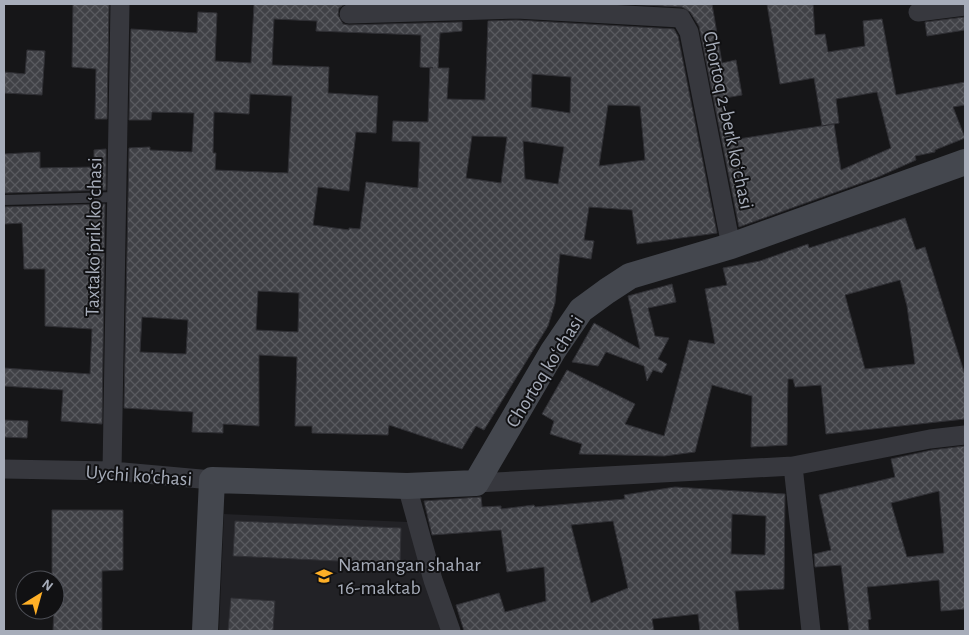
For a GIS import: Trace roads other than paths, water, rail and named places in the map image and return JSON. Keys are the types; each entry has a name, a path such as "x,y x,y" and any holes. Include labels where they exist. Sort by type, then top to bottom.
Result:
{"main road":[{"name":"Chortoq koʻchasi","path":"476,483 552,351 581,310 630,276 731,246 965,162"},
{"path":"212,480 407,486 476,483"},
{"name":"Uychi ko'chasi","path":"205,631 212,480"}],"street":[{"name":"Taxtakoʻprik koʻchasi","path":"112,471 120,4"},
{"path":"918,12 965,6"},
{"name":"Chortoq 2-berk koʻchasi","path":"349,14 516,7 681,18 689,32 731,246"},
{"path":"476,483 793,466 930,439 965,436"},
{"path":"793,466 811,631"},
{"name":"Uychi ko'chasi","path":"4,469 112,471 212,480"},
{"path":"407,486 433,580 451,631"}],"lane":[{"path":"4,200 117,197"}],"place":[{"name":"Namangan shahar 16-maktab","path":"324,576"}]}
